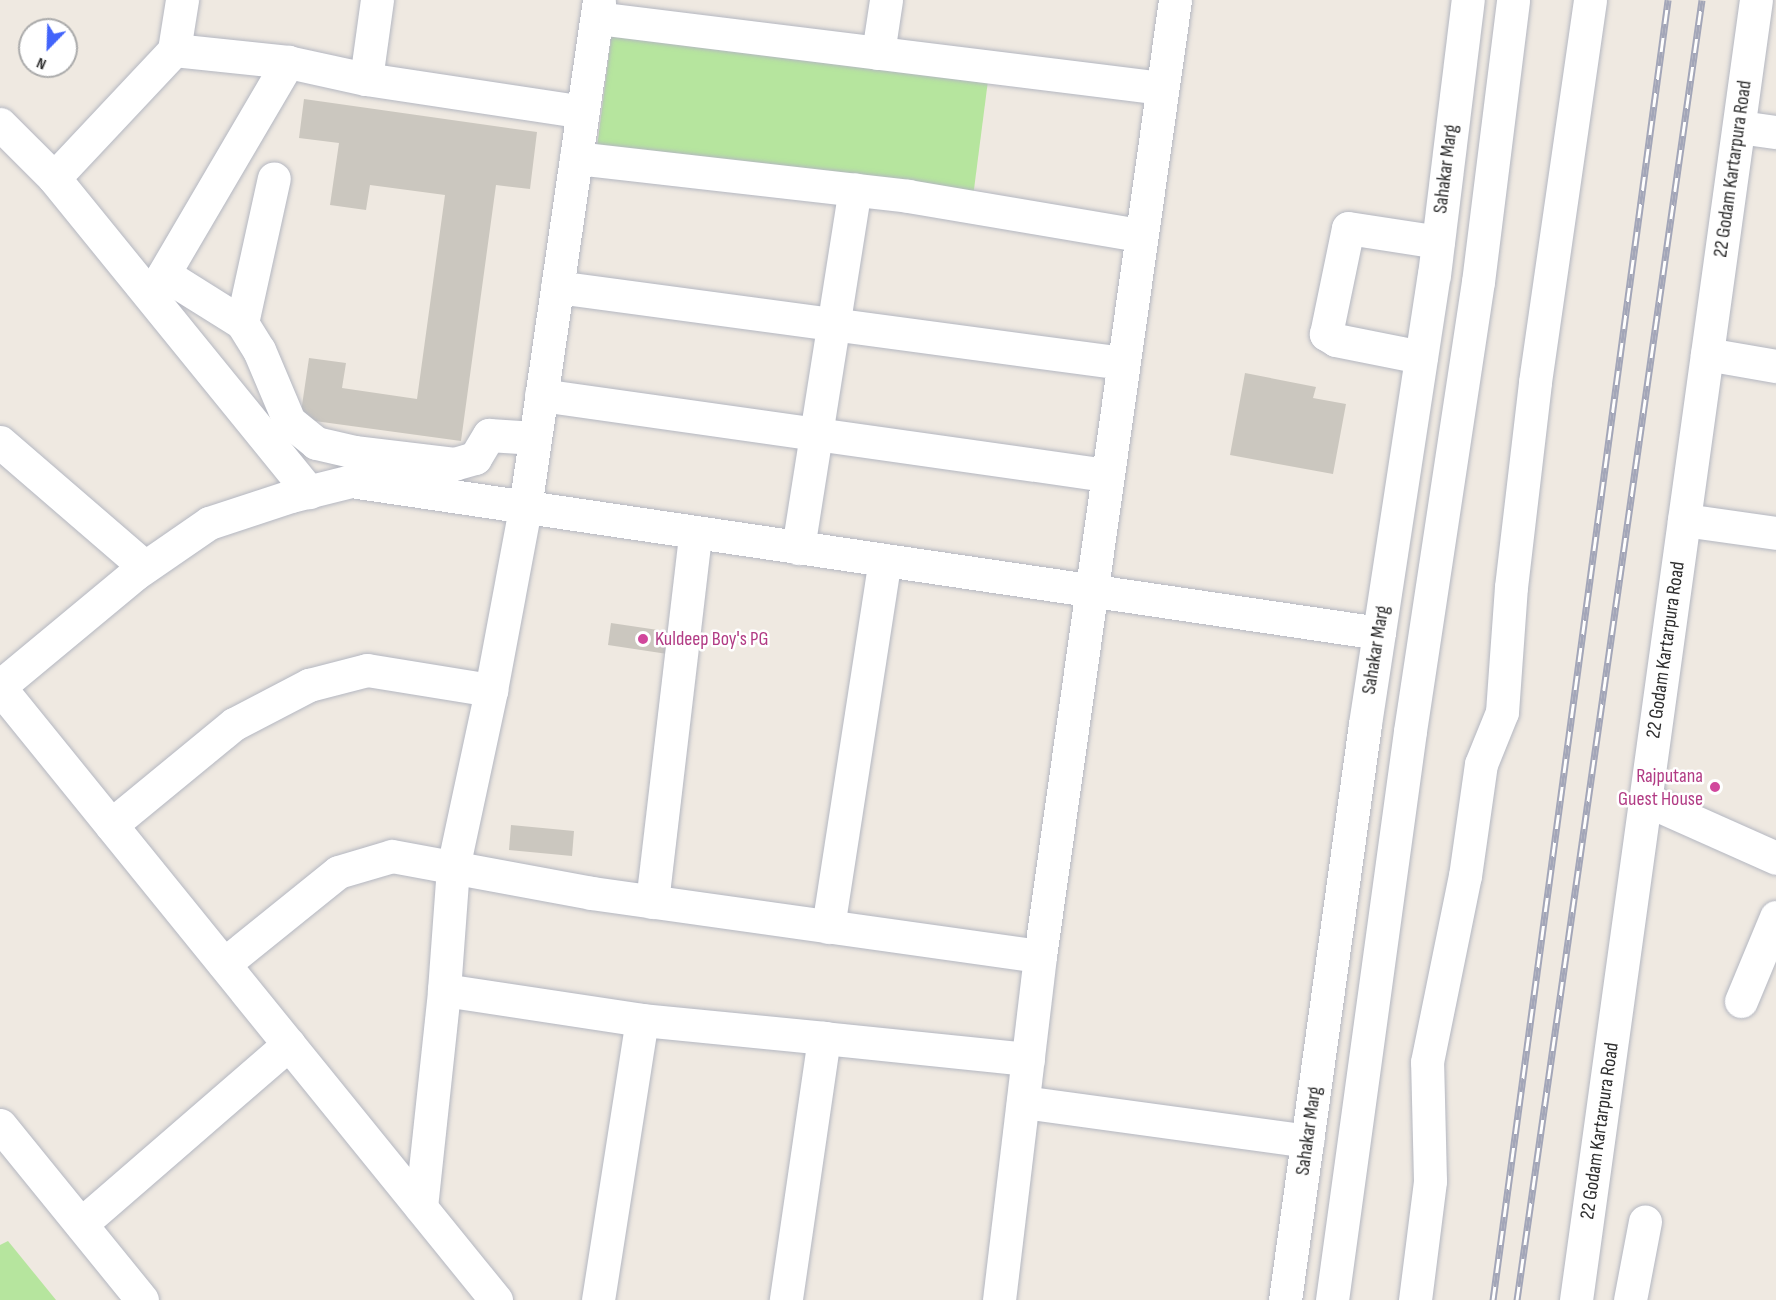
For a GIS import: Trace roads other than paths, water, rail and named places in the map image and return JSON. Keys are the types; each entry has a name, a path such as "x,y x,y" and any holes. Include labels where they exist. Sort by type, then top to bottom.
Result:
{"street":[{"path":"54,178 174,50 182,0"},
{"path":"366,80 377,0"},
{"path":"879,53 886,0"},
{"path":"999,1300 1040,956 1139,235 1175,0"},
{"name":"Sahakar Marg","path":"1285,1300 1379,633 1438,242 1468,0"},
{"path":"1332,1300 1410,731 1475,306 1513,0"},
{"path":"1415,1300 1430,1180 1427,1062 1465,876 1481,764 1502,712 1511,587 1535,382 1590,0"},
{"name":"22 Godam Kartarpura Road","path":"1576,1300 1756,0"},
{"path":"421,1207 444,990 453,868 491,690 525,508 598,5 879,53 1161,88"},
{"path":"174,50 288,62 366,80 583,112"},
{"path":"157,286 288,62"},
{"path":"0,124 157,286 309,492"},
{"path":"1739,127 1776,132"},
{"path":"576,158 855,189 1139,235"},
{"path":"242,323 274,178"},
{"path":"798,548 855,189"},
{"path":"1421,357 1336,340 1326,334 1348,228 1438,242"},
{"path":"157,286 242,323 259,350 289,421 316,443 354,452 454,464 475,458 489,435 535,438"},
{"path":"557,287 834,322 1122,363"},
{"path":"1707,354 1776,366"},
{"path":"541,395 1106,476"},
{"path":"0,442 145,567"},
{"path":"496,1300 0,687 145,567 209,523 351,481 694,534 1379,633"},
{"path":"1684,520 1776,533"},
{"path":"652,902 694,534"},
{"path":"828,927 885,560"},
{"path":"111,825 234,724 309,684 367,670 491,690"},
{"path":"1646,800 1776,858"},
{"path":"224,964 338,872 392,856 652,902 1040,956"},
{"path":"1742,1001 1776,917"},
{"path":"444,990 642,1020 1028,1059"},
{"path":"598,1300 642,1020"},
{"path":"786,1300 824,1038"},
{"path":"81,1224 289,1044"},
{"path":"1023,1102 1308,1141"},
{"path":"0,1125 142,1300"},
{"path":"1630,1300 1645,1221"}],"railway":[{"path":"1493,1300 1668,0"},
{"path":"1517,1300 1702,0"}],"place":[{"name":"Kuldeep Boy's PG","path":"643,639"},
{"name":"Rajputana Guest House","path":"1715,787"}]}
